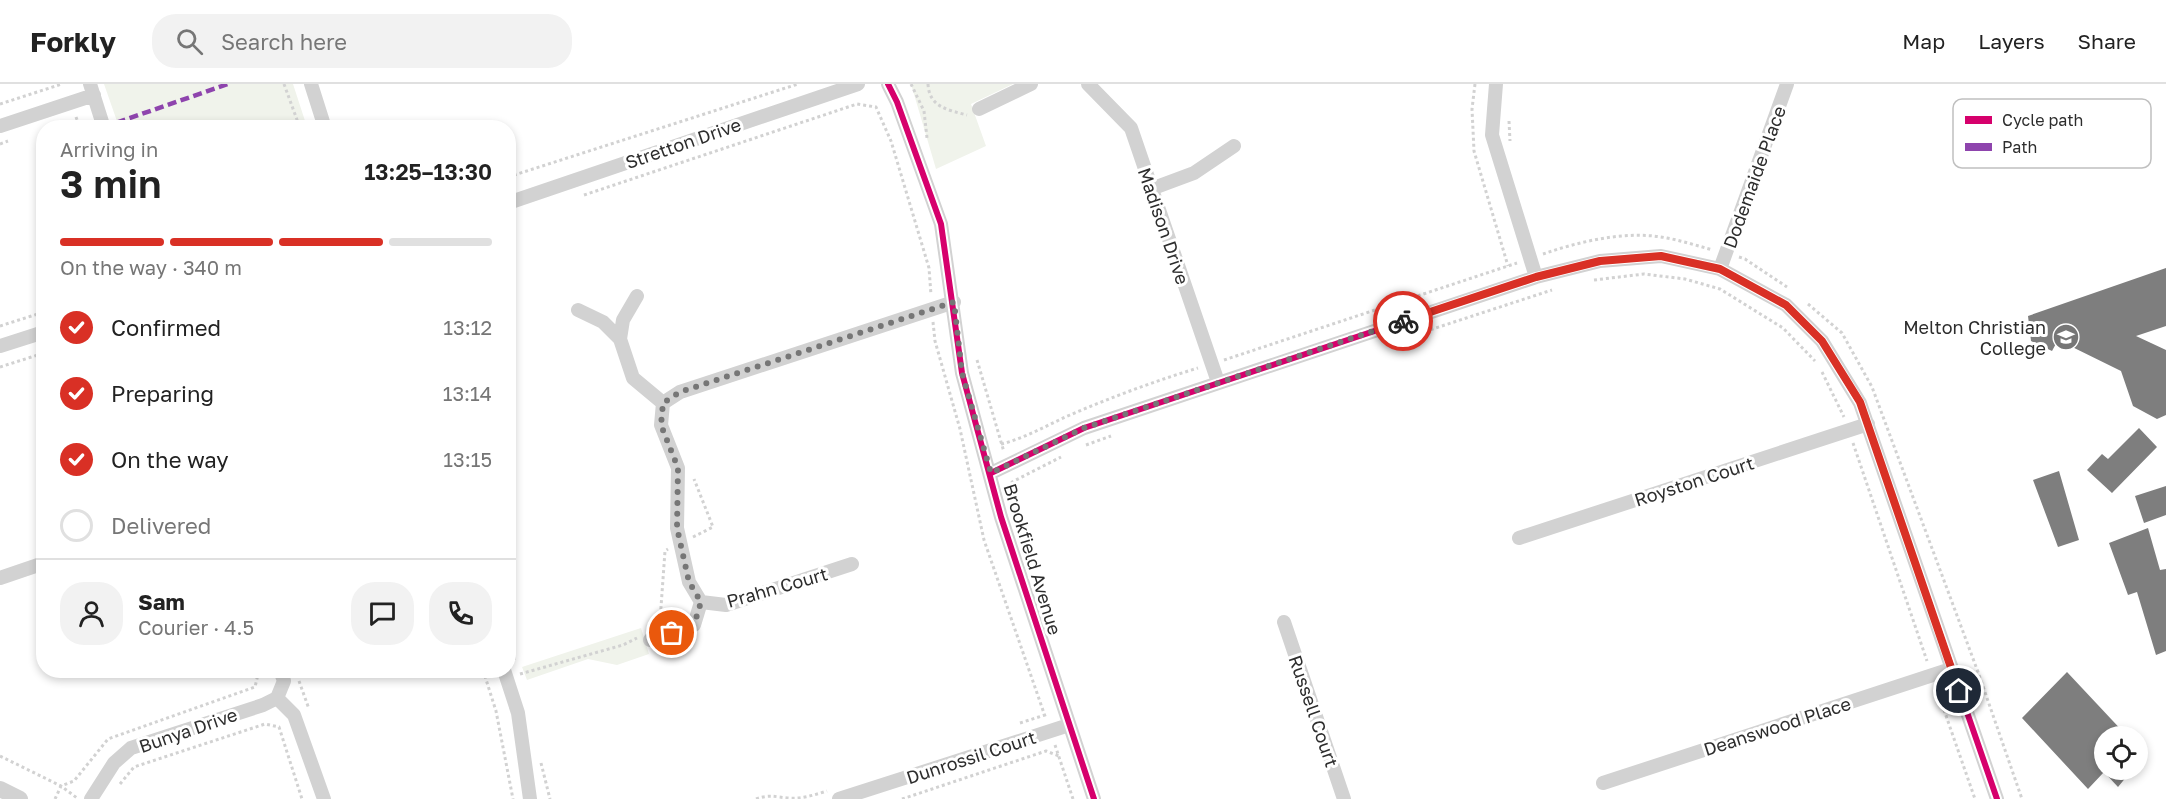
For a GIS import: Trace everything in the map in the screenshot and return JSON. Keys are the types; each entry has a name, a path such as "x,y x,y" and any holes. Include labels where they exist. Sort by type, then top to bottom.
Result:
{"street":[{"path":"311,84 322,120"},
{"name":"Stretton Drive","path":"516,200 858,84"},
{"name":"Brookfield Avenue","path":"888,84 897,102 941,224 954,302 962,373 991,473 1001,517 1094,799"},
{"path":"979,109 1031,84"},
{"name":"Madison Drive","path":"1088,84 1131,128 1218,382"},
{"path":"1496,84 1492,135 1536,277"},
{"name":"Dodemaide Place","path":"1720,269 1787,84"},
{"path":"0,126 92,90 101,120"},
{"path":"1151,189 1194,172 1234,146"},
{"path":"991,473 1084,428 1536,277 1600,261 1661,256 1720,269 1786,305 1822,341 1860,402 1997,799"},
{"path":"620,339 623,320 637,296"},
{"path":"578,310 603,322 620,339 633,378 663,403 680,392 954,302"},
{"path":"0,346 36,335"},
{"name":"Prahn Court","path":"646,638 694,625 701,602 689,582 677,528 678,468 661,425 663,403"},
{"name":"Royston Court","path":"1519,538 1868,424"},
{"name":"Prahn Court","path":"701,602 726,605 852,564"},
{"path":"0,578 36,566"},
{"name":"Russell Court","path":"1284,622 1344,799"},
{"name":"Deanswood Place","path":"1603,783 1951,669"},
{"path":"283,678 284,681 277,698 294,715 324,799"},
{"path":"507,678 518,712 530,799"},
{"name":"Bunya Drive","path":"91,799 114,764 131,748 263,705 277,698"},
{"name":"Dunrossil Court","path":"838,799 1070,725"},
{"path":"0,790 20,799"}],"path":[{"path":"0,104 62,84"},
{"path":"284,84 297,120"},
{"path":"516,174 798,84"},
{"path":"928,84 928,94 935,102 946,108 968,115 979,109"},
{"path":"1475,84 1472,109 1474,151 1508,266"},
{"path":"576,197 857,104 876,107 891,141 929,268 935,340 960,429 984,540 1073,799"},
{"path":"1509,116 1511,151"},
{"path":"1001,444 1021,439 1102,401 1571,245 1621,236 1666,238 1745,259 1791,289"},
{"path":"1541,246 1547,253"},
{"path":"1593,280 1644,274 1685,279 1720,289 1783,328 1816,362"},
{"path":"1396,341 1553,290"},
{"path":"1808,304 1842,333 1872,387 1978,672 2022,799"},
{"path":"0,326 36,315"},
{"path":"923,328 934,330"},
{"path":"0,368 36,356"},
{"path":"1821,371 1841,406 1975,799"},
{"path":"1084,446 1117,434"},
{"path":"1017,516 1012,483 1063,456"},
{"path":"660,627 665,550 713,527 692,473"},
{"path":"519,674 646,638"},
{"path":"485,678 495,711 513,799"},
{"path":"114,791 134,767 265,724 279,727 302,799"},
{"path":"902,799 1046,751 1059,756"},
{"path":"0,756 61,786 78,799"},
{"path":"55,799 61,786"}],"shaded area":[{"path":"104,84 293,84 305,120 117,120"},
{"path":"911,84 1013,84 971,104 986,146 936,169"},
{"path":"641,628 649,654 617,665 588,659 527,680 522,667"}],"building":[{"path":"2166,268 2166,326 2136,336 2166,350 2166,415 2157,419 2133,406 2121,371 2058,340 2052,351 2031,341 2028,316"},
{"path":"2139,428 2157,447 2112,493 2087,470 2102,454 2108,459"},
{"path":"2059,471 2079,540 2058,547 2033,480"},
{"path":"2166,486 2166,515 2144,523 2135,496"},
{"path":"2148,528 2160,570 2166,569 2166,651 2156,655 2137,592 2128,595 2109,543"},
{"path":"2067,672 2118,726 2094,726 2094,780 2096,780 2088,789 2022,718"},
{"path":"2111,780 2124,780 2118,787"}],"marked path":[{"path":"124,120 228,84"}],"cycle path":[{"path":"888,84 897,102 941,224 962,373 1001,517 1094,799"},
{"path":"991,473 1084,428 1536,277 1600,261 1661,256 1720,269 1786,305 1822,341 1860,403 1997,799"}],"way so far":[{"path":"672,633 694,625 701,602 689,582 677,528 678,468 661,425 663,403 680,392 954,302 962,373 991,473 1084,428 1403,321"}],"place":[{"name":"Melton Christian College","path":"2066,337"}],"route":[{"path":"1403,321 1536,277 1600,261 1661,256 1720,269 1786,305 1822,341 1860,402 1959,691"}]}
